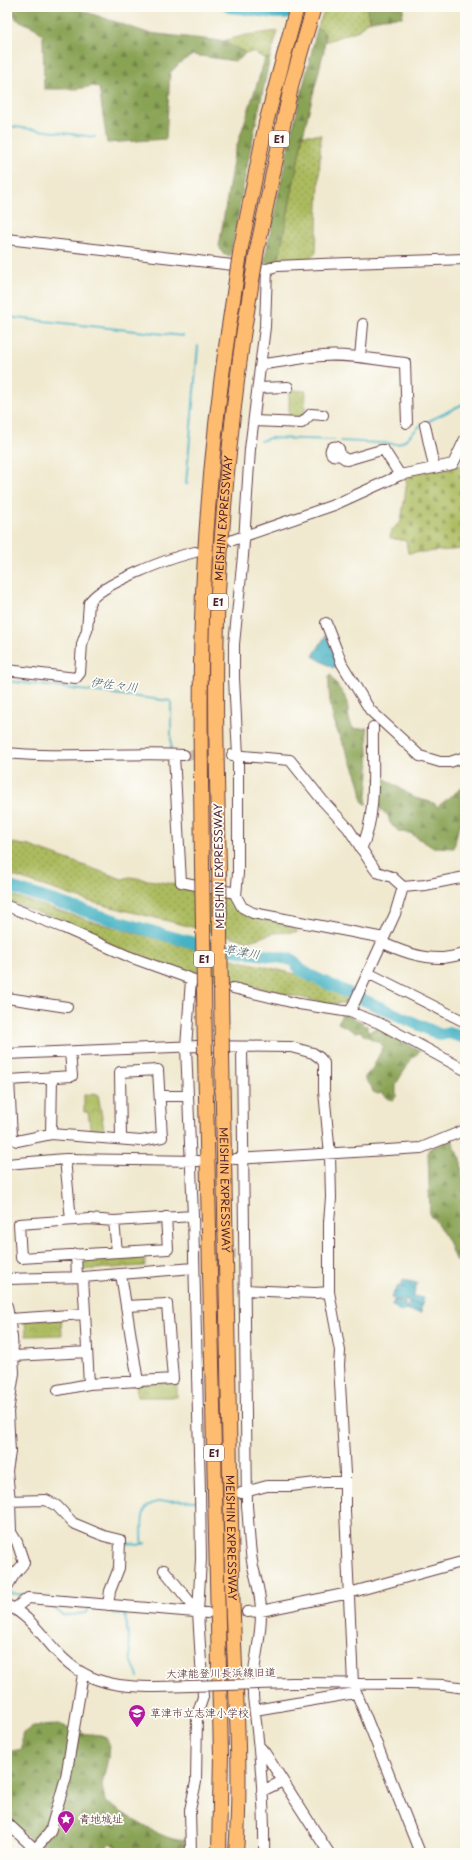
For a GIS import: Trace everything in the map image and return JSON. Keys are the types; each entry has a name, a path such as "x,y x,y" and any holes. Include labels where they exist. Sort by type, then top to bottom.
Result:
{"highway":[{"name":"MEISHIN EXPRESSWAY","path":"219,1853 221,1755 205,1054 200,749 203,593 215,434 241,247 266,123 296,7"},
{"name":"MEISHIN EXPRESSWAY","path":"236,1853 239,1795 233,1635 222,1054 217,706 218,592 229,447 243,336 257,250 282,128 314,7"}],"street":[{"path":"7,238 267,269 277,266 465,259"},
{"path":"267,269 265,327 246,487 245,535 234,644 238,873 236,896 242,907 253,913 382,943 404,952 425,957 442,958 465,954"},
{"path":"360,357 363,324"},
{"path":"261,364 280,363 322,356 360,357 405,363 407,424"},
{"path":"258,388 288,386"},
{"path":"254,421 302,423 311,414 323,414"},
{"path":"425,426 434,467"},
{"path":"233,540 334,505 400,476 434,467 453,464 465,440"},
{"path":"338,454 347,460 384,450 400,476"},
{"path":"7,670 76,678 80,673 82,644 88,630 89,603 91,600 106,589 143,570 195,552"},
{"path":"326,623 342,664 370,710 424,758 450,762 465,757"},
{"path":"361,849 366,840 372,799 373,727"},
{"path":"7,753 30,755 179,755 181,882 236,893"},
{"path":"235,755 290,760 323,802 348,828 377,872 392,877 403,886 425,885 465,877"},
{"path":"351,1008 396,914 403,886"},
{"path":"7,906 64,928 130,957 193,980 186,1047 188,1096 195,1161 193,1216 198,1254 194,1268 204,1492 201,1559 203,1697 197,1715 196,1782 190,1810 191,1853"},
{"path":"368,972 465,1022"},
{"path":"233,988 305,1005 351,1008 465,1070"},
{"path":"7,998 67,1007"},
{"path":"7,1054 197,1046 291,1047 313,1053 324,1063 324,1091 330,1155 331,1198 328,1222 329,1292 340,1351 338,1365 345,1482 348,1593 354,1688 420,1853"},
{"path":"242,1047 239,1159 241,1253 245,1290 244,1492 247,1506 252,1558 260,1591 261,1629 252,1674 259,1746 264,1853"},
{"path":"70,1052 72,1076 10,1080 11,1133 13,1139 17,1141 51,1134 141,1141 162,1137 161,1096 158,1070 120,1072 122,1139"},
{"path":"51,1134 52,1078"},
{"path":"161,1096 188,1096"},
{"path":"239,1159 330,1155 421,1148 465,1130"},
{"path":"7,1164 65,1158 195,1161"},
{"path":"65,1158 71,1220"},
{"path":"166,1218 168,1248 20,1258 19,1224 89,1219 114,1221 193,1216"},
{"path":"114,1221 117,1252"},
{"path":"76,1254 85,1314 89,1384"},
{"path":"7,1280 80,1277 194,1268"},
{"path":"121,1274 138,1382"},
{"path":"245,1290 315,1293 329,1292"},
{"path":"58,1390 89,1384 172,1379 167,1304 126,1306"},
{"path":"7,1306 14,1356 14,1373 9,1395 8,1412 10,1452 7,1471 10,1536 24,1563 11,1572 7,1587"},
{"path":"9,1318 85,1314"},
{"path":"14,1356 87,1352"},
{"path":"244,1492 267,1486 291,1486 324,1482 345,1482"},
{"path":"9,1501 46,1500 57,1506 73,1523 104,1536 120,1540 119,1568 110,1591 108,1605"},
{"path":"246,1612 261,1612 348,1593 465,1561"},
{"path":"164,1570 202,1612"},
{"path":"11,1607 28,1598 202,1612"},
{"name":"大津能登川長浜線旧道","path":"11,1607 29,1619 67,1663 83,1674 102,1682 120,1686 293,1683 354,1688 410,1684 444,1684 465,1688"},
{"path":"7,1823 34,1852 50,1832 66,1777 83,1674"},
{"path":"255,1710 354,1688"},
{"path":"259,1746 329,1853"},
{"path":"262,1791 283,1781"}],"green space":[{"path":"11,7 72,7 148,33 223,41 245,53 241,58 235,61 193,55 180,63 170,73 166,139 107,143 99,88 94,86 77,89 44,89 43,35 35,28 16,19"},
{"path":"334,7 366,7 371,21 365,23 359,30 325,42 325,34 317,29 324,11"},
{"path":"366,7 404,7 402,17 382,18 371,21"},
{"path":"317,29 321,29 325,34 324,50 303,135 279,258 271,263 264,262 289,144"},
{"path":"278,31 270,58 265,59 254,52 245,53 223,41 246,35"},
{"path":"270,58 251,146 230,257 223,254 219,246 234,155 265,59"},
{"path":"303,135 321,135 316,252 308,262 271,263 279,257"},
{"path":"289,390 306,391 305,416 300,420 289,419"},
{"path":"465,465 465,549 408,553 406,541 390,538 391,531 401,521 407,482 404,478 409,474"},
{"path":"331,675 346,699 350,722 354,729 367,728 369,774 366,805 362,801 356,774 338,733 330,705 329,676"},
{"path":"381,776 415,798 434,803 437,807 460,789 465,788 465,812 463,821 458,829 454,848 432,847 410,833 399,832 390,823 388,815 383,812 376,800 376,778"},
{"path":"7,842 30,846 122,879 130,877 179,885 231,897 236,909 245,915 290,925 298,932 274,933 249,941 91,902 7,874"},
{"path":"7,894 94,922 233,959 304,976 351,997 347,1003 330,1004 181,971 123,950 72,925 7,901"},
{"path":"342,1014 363,1022 362,1025 367,1026 367,1031 370,1032 375,1028 387,1032 420,1051 411,1060 396,1084 396,1097 393,1100 389,1099 382,1093 378,1094 373,1092 371,1086 365,1080 365,1077 372,1069 383,1047 380,1043 362,1034 362,1031 355,1032 338,1023"},
{"path":"98,1094 105,1135 91,1134 88,1112 84,1112 84,1095"},
{"path":"452,1139 456,1151 461,1158 462,1178 465,1188 461,1200 465,1213 465,1269 461,1263 455,1260 448,1241 435,1220 430,1216 428,1152 429,1149"},
{"path":"145,1252 145,1266 80,1270 80,1261 83,1258"},
{"path":"61,1318 62,1335 26,1336 25,1321"},
{"path":"177,1382 177,1397 137,1397 136,1384"},
{"path":"59,1725 80,1733 101,1735 106,1737 109,1743 108,1758 102,1785 105,1801 156,1832 177,1840 185,1840 185,1853 122,1853 111,1843 102,1852 90,1846 79,1853 40,1853 28,1838 7,1818 7,1752 22,1749 22,1734 33,1726"}],"water":[{"path":"326,635 338,665 333,668 313,656"},
{"path":"403,1280 417,1283 416,1289 413,1289 415,1290 414,1296 411,1296 424,1298 422,1305 391,1298 393,1293 396,1293 394,1292 398,1286 406,1288 401,1286"},
{"path":"394,1300 405,1303 406,1309 401,1312 392,1305"},
{"path":"409,1303 421,1305 421,1313 407,1311 406,1309"}],"waterway":[{"path":"229,7 275,13 285,13 302,7"},
{"path":"7,126 95,137"},
{"path":"7,317 183,336"},
{"path":"188,484 186,484 198,346"},
{"path":"427,422 465,403"},
{"path":"341,441 398,444 404,441 421,425"},
{"path":"260,441 270,438 335,440"},
{"name":"伊佐々川","path":"7,681 171,701 171,749"},
{"name":"草津川","path":"7,886 122,923 168,936 204,945 293,960 299,968 309,975 441,1035 449,1033 465,1038"},
{"path":"142,1544 143,1515 147,1507 156,1502 163,1501 196,1501"},
{"path":"126,1543 137,1545 146,1543"},
{"path":"7,1593 26,1595"},
{"path":"51,1604 63,1616 87,1613 88,1606"},
{"path":"111,1609 112,1613 125,1614 131,1659 138,1677"}],"tunnel":[{"path":"184,755 232,755"},
{"path":"203,1254 236,1254"}],"place":[{"name":"草津市立志津小学校","path":"137,1728"},
{"name":"青地城址","path":"66,1834"}]}
